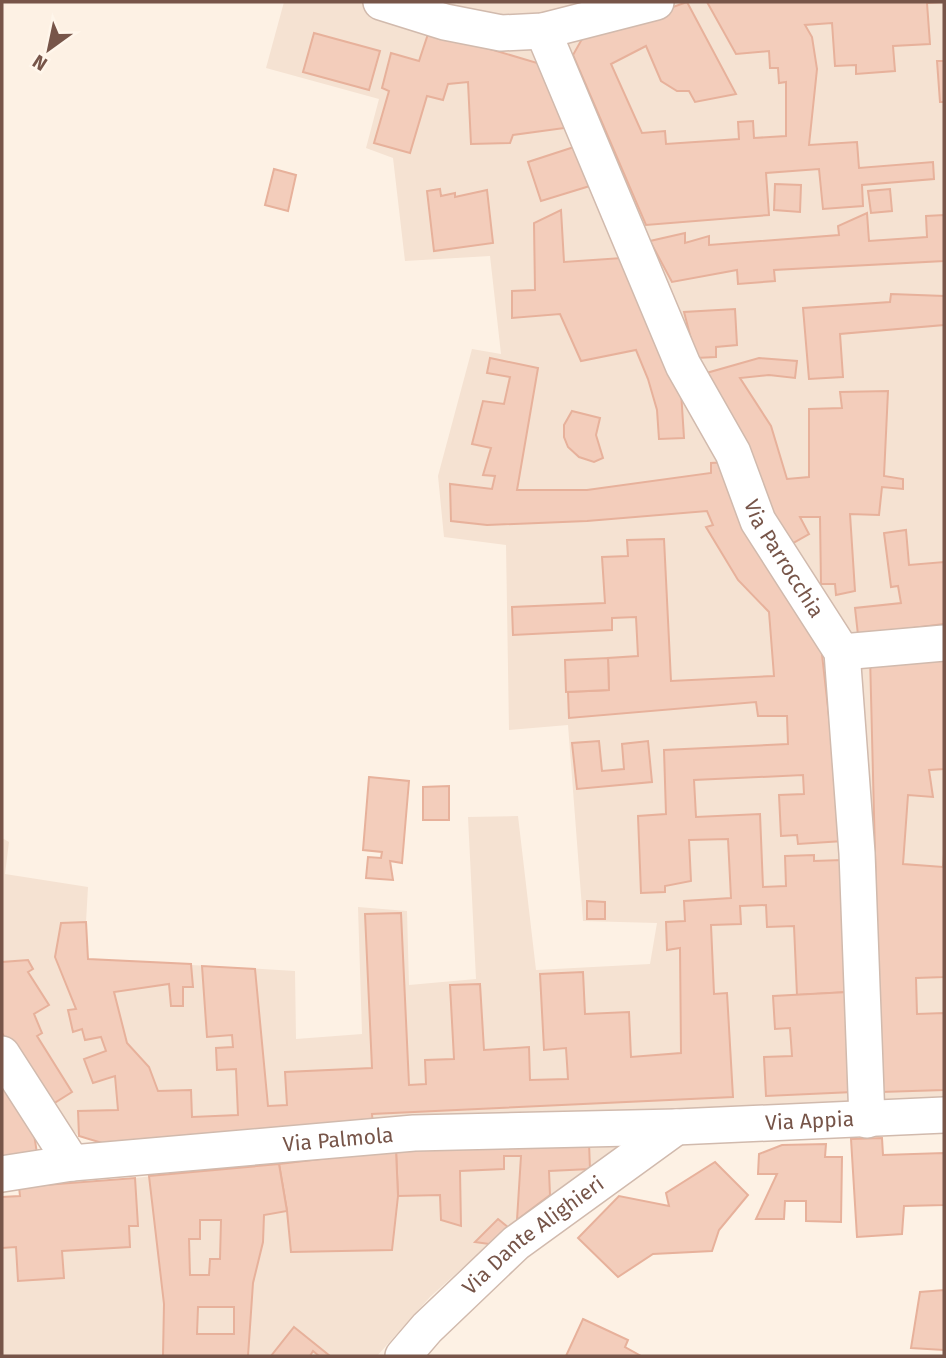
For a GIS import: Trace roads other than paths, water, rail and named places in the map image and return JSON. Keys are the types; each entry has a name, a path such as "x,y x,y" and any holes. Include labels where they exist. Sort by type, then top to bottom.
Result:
{"street":[{"path":"381,2 445,22 500,33 543,31 656,2"},
{"name":"Via Parrocchia","path":"543,31 683,365 733,453 758,521 842,652 857,853 867,1120"},
{"path":"842,652 944,643"},
{"path":"2,1054 72,1163"},
{"name":"Via Appia","path":"676,1127 944,1115"},
{"name":"Via Palmola","path":"2,1174 72,1163 414,1133 676,1127"},
{"name":"Via Dante Alighieri","path":"403,1356 427,1328 516,1243 676,1127"}]}
